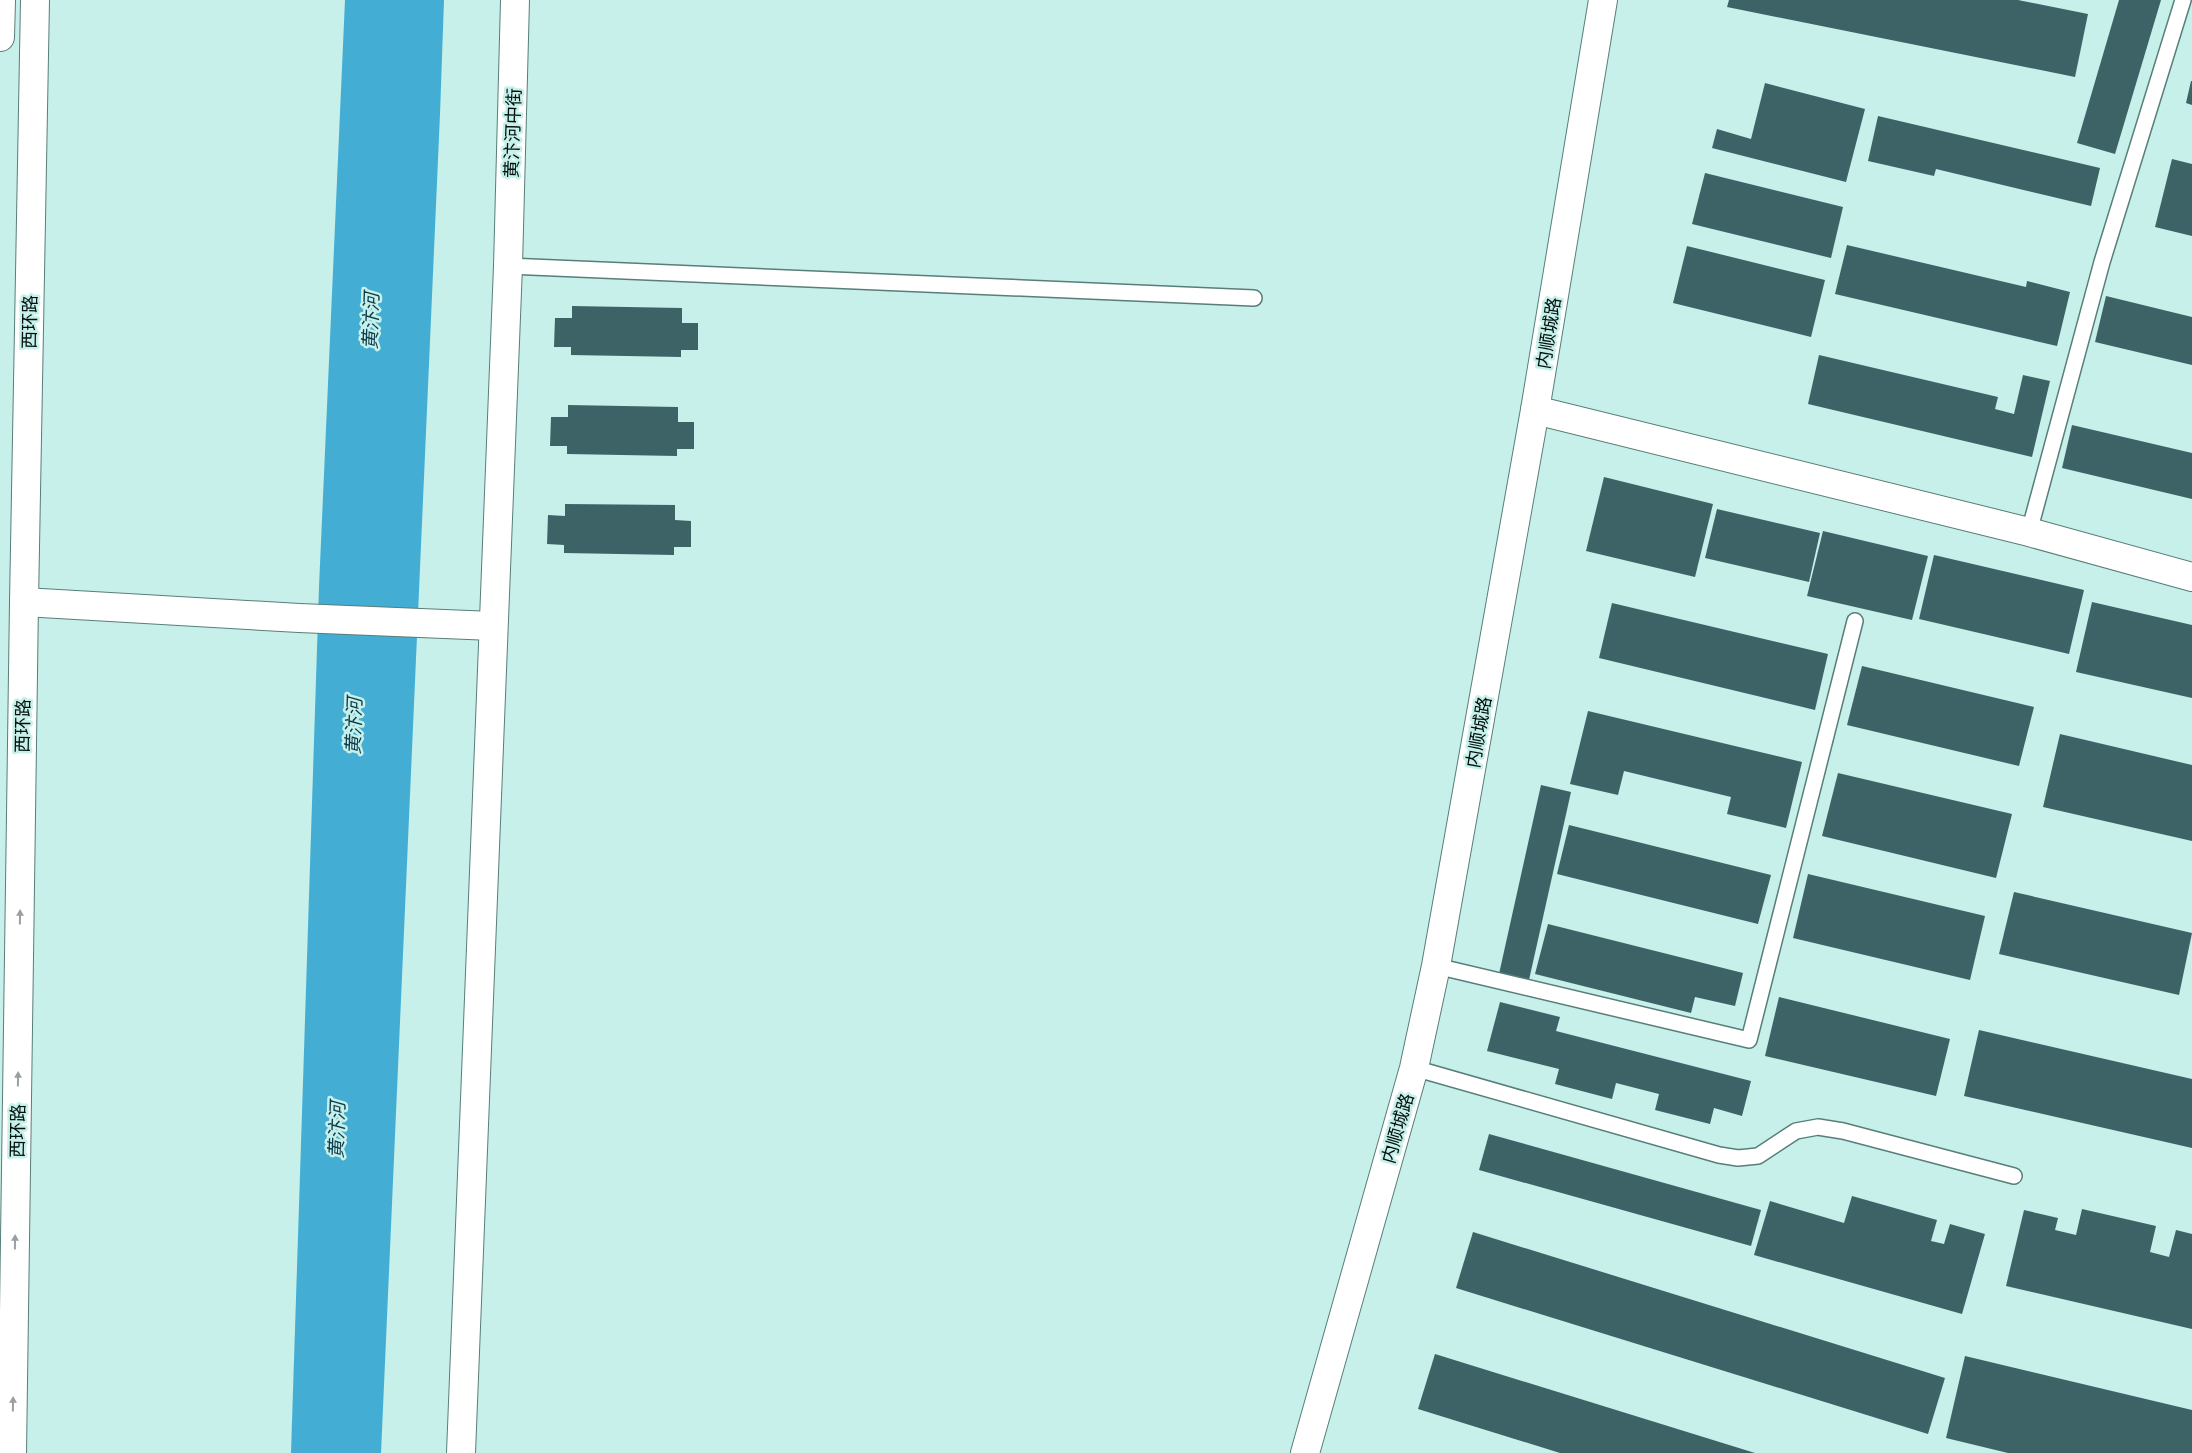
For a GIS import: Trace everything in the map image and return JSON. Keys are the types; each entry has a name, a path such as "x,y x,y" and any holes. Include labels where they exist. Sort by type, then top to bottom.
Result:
{"street":[{"path":"0,37 1,0"},
{"name":"西环路","path":"12,1453 24,602 36,0"},
{"name":"黄汴河中街","path":"461,1453 508,266 515,0"},
{"name":"内顺城路","path":"1305,1453 1414,1068 1436,966 1535,410 1603,0"},
{"path":"1535,410 2029,532 2192,577"},
{"path":"24,602 299,618 493,626"}],"lane":[{"path":"2029,532 2102,262 2183,0"},
{"path":"508,266 1254,298"},
{"path":"1436,966 1749,1040 1855,621"},
{"path":"1414,1068 1719,1155 1738,1158 1758,1156 1796,1132 1818,1127 2014,1176"}],"water":[{"name":"黄汴河","path":"345,0 444,0 440,114 381,1453 291,1453 319,587"}],"building":[{"path":"1729,0 2018,0 2088,14 2075,77 1727,7"},
{"path":"2119,0 2161,0 2115,154 2077,143"},
{"path":"2192,81 2192,105 2186,103"},
{"path":"1765,83 1865,109 1846,182 1712,148 1717,129 1751,139"},
{"path":"1878,116 2100,168 2091,206 1936,169 1934,176 1868,161"},
{"path":"2172,159 2192,164 2192,236 2155,227"},
{"path":"1705,173 1843,207 1831,258 1692,224"},
{"path":"1847,245 2026,287 2027,281 2070,292 2057,346 1835,294"},
{"path":"1687,246 1825,280 1811,337 1673,303"},
{"path":"2106,296 2192,317 2192,365 2095,342"},
{"path":"572,306 682,308 682,323 698,323 698,350 681,350 681,357 571,355 571,347 554,347 555,318 572,318"},
{"path":"1819,355 1998,397 1995,409 2014,414 2023,375 2050,381 2032,457 1808,404"},
{"path":"568,405 678,407 678,422 694,422 694,449 677,449 677,456 567,454 567,446 550,446 551,417 568,417"},
{"path":"2072,425 2192,453 2192,499 2062,468"},
{"path":"1604,477 1713,504 1695,577 1586,551"},
{"path":"565,504 675,505 675,520 691,521 691,547 674,547 674,555 564,553 564,545 547,544 548,515 565,516"},
{"path":"1717,509 1820,533 1809,582 1705,558"},
{"path":"1823,531 1928,556 1912,620 1807,596"},
{"path":"1934,555 2084,590 2069,654 1919,619"},
{"path":"2092,602 2192,625 2192,698 2076,672"},
{"path":"1612,603 1828,654 1815,710 1599,658"},
{"path":"1862,666 2034,707 2019,766 1847,725"},
{"path":"1588,711 1802,762 1786,828 1727,814 1731,797 1624,771 1618,795 1570,784"},
{"path":"2060,734 2192,765 2192,841 2043,807"},
{"path":"1838,773 2012,814 1996,878 1822,836"},
{"path":"1541,785 1571,792 1529,980 1499,974"},
{"path":"1569,825 1771,875 1758,924 1557,874"},
{"path":"1808,874 1985,916 1970,980 1793,938"},
{"path":"2014,892 2192,933 2179,995 1999,954"},
{"path":"1548,924 1743,973 1735,1006 1695,997 1691,1013 1535,974"},
{"path":"1779,997 1950,1039 1936,1096 1765,1056"},
{"path":"1500,1002 1560,1017 1556,1031 1751,1081 1742,1116 1714,1108 1710,1124 1655,1110 1659,1094 1616,1083 1612,1099 1555,1084 1559,1069 1487,1051"},
{"path":"1979,1030 2192,1079 2192,1148 1964,1096"},
{"path":"1489,1134 1761,1210 1751,1246 1479,1170"},
{"path":"1852,1196 1937,1220 1931,1241 1944,1244 1950,1224 1985,1234 1962,1314 1754,1255 1770,1201 1844,1223"},
{"path":"2082,1209 2156,1226 2150,1252 2169,1257 2176,1230 2192,1234 2192,1329 2006,1286 2024,1210 2058,1218 2055,1230 2076,1235"},
{"path":"1473,1232 1945,1378 1928,1434 1456,1288"},
{"path":"1435,1354 1755,1453 1560,1453 1418,1409"},
{"path":"1965,1356 2192,1410 2192,1453 2008,1453 1946,1438"}]}
